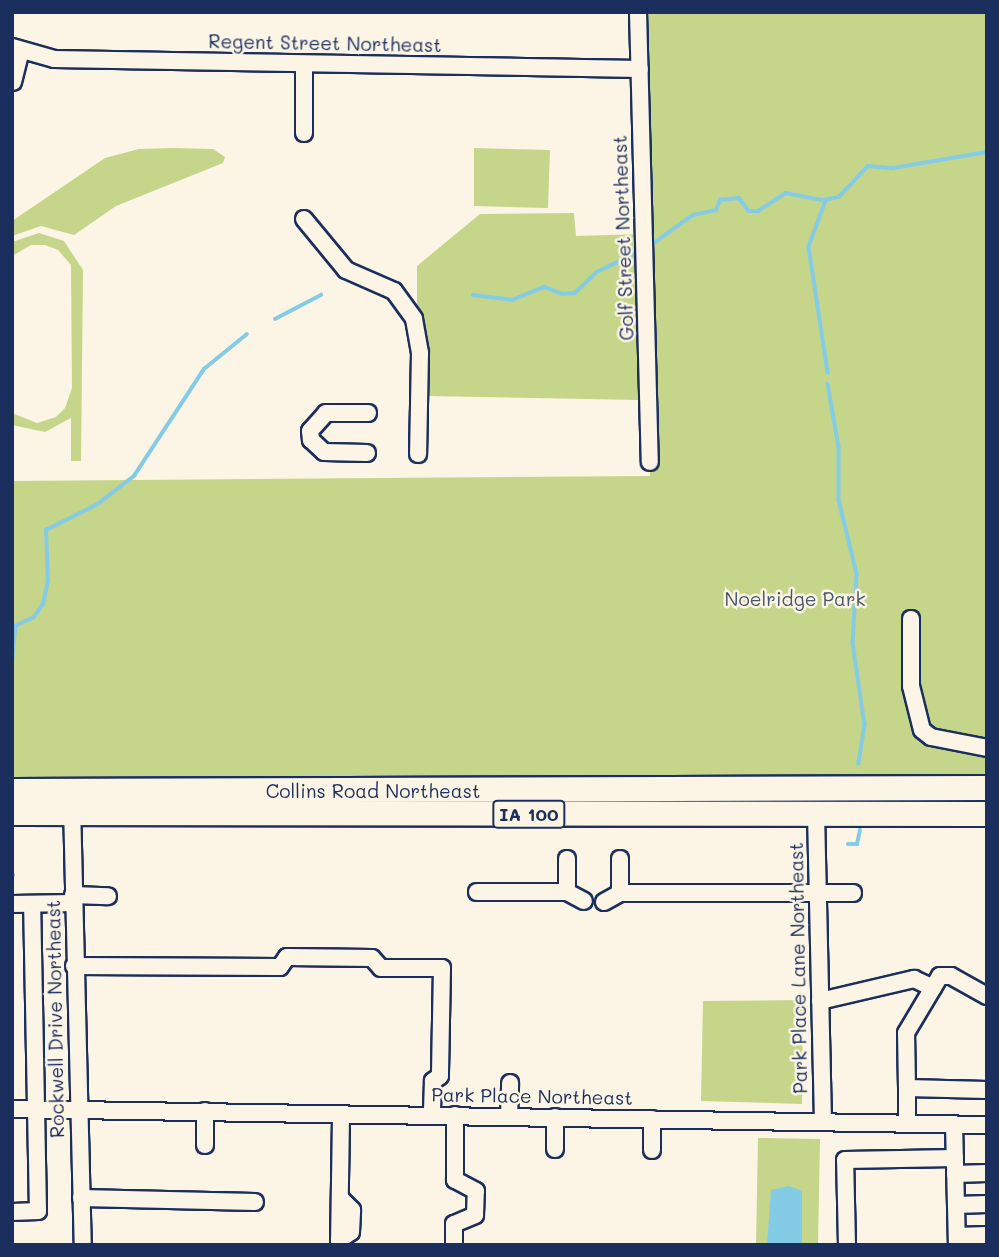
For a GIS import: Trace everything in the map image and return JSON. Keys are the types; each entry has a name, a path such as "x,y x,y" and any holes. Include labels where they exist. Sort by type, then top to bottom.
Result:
{"highway":[{"name":"Collins Road Northeast","path":"12,791 72,803 987,814"},
{"name":"Collins Road Northeast","path":"12,813 72,803 987,791"},
{"name":"Collins Road Northeast","path":"816,813 827,800 967,798 987,791"}],"street":[{"name":"Golf Street Northeast","path":"638,12 650,463"},
{"name":"Regent Street Northeast","path":"17,49 54,59 640,69"},
{"path":"13,82 17,49"},
{"path":"304,64 304,133"},
{"path":"304,219 346,270 394,291 414,319 420,354 418,454"},
{"path":"367,453 324,452 311,440 310,431 326,413 368,413"},
{"path":"911,620 911,686 922,730 932,737 987,748"},
{"name":"Rockwell Drive Northeast","path":"72,803 77,1108 83,1245"},
{"name":"Park Place Lane Northeast","path":"816,813 823,1122"},
{"path":"567,859 567,892"},
{"path":"620,859 620,893"},
{"path":"477,892 567,892 584,901"},
{"path":"604,902 620,893 853,892"},
{"path":"12,905 108,896"},
{"path":"12,1212 38,1211 32,904"},
{"path":"75,967 280,967 287,957 372,958 381,968 442,968 440,1076 433,1081 432,1115"},
{"path":"907,1124 905,1033 940,976 951,976 987,996"},
{"path":"820,1001 914,979 933,988"},
{"path":"509,1116 510,1083"},
{"path":"907,1088 987,1090"},
{"name":"Park Place Northeast","path":"12,1109 987,1125"},
{"path":"205,1111 205,1145"},
{"path":"339,1242 341,1114"},
{"path":"454,1245 454,1224 475,1215 475,1191 455,1180 455,1115"},
{"path":"555,1117 555,1149"},
{"path":"652,1119 652,1150"},
{"path":"954,1124 957,1240 987,1235"},
{"path":"846,1245 845,1160 955,1166 987,1173"},
{"path":"81,1198 255,1202"},
{"path":"956,1205 987,1204"}],"green space":[{"name":"Noelridge Park","path":"638,12 987,12 987,788 12,791 12,481 650,476 649,422 639,400 428,396 425,334 417,308 417,266 480,214 574,213 576,236 644,234"},
{"path":"474,148 550,150 548,208 474,206"},
{"path":"139,149 213,149 225,157 223,163 116,206 74,235 41,226 12,236 12,221 105,158"},
{"path":"39,233 64,241 83,270 81,461 71,461 71,418 45,432 12,425 12,413 37,423 56,417 65,408 72,388 71,265 58,250 45,245 31,245 12,256 12,242"},
{"path":"803,1000 802,1104 701,1101 703,1001"},
{"path":"758,1138 820,1139 818,1245 756,1245"}],"water":[{"path":"789,1186 802,1191 802,1245 767,1245 771,1190"}],"waterway":[{"path":"654,243 693,215 716,210 720,200 739,198 749,211 758,211 786,193 823,200 839,197 868,166 893,168 987,152"},
{"path":"826,201 809,247 828,373"},
{"path":"473,295 512,300 545,287 562,294 575,293 597,272 638,252"},
{"path":"275,319 321,295"},
{"path":"12,663 15,626 34,617 43,604 48,581 46,530 98,504 134,476 204,369 247,334"},
{"path":"828,384 839,447 839,500 857,574 853,643 865,725 859,764"},
{"path":"848,844 857,844 860,830"}]}
